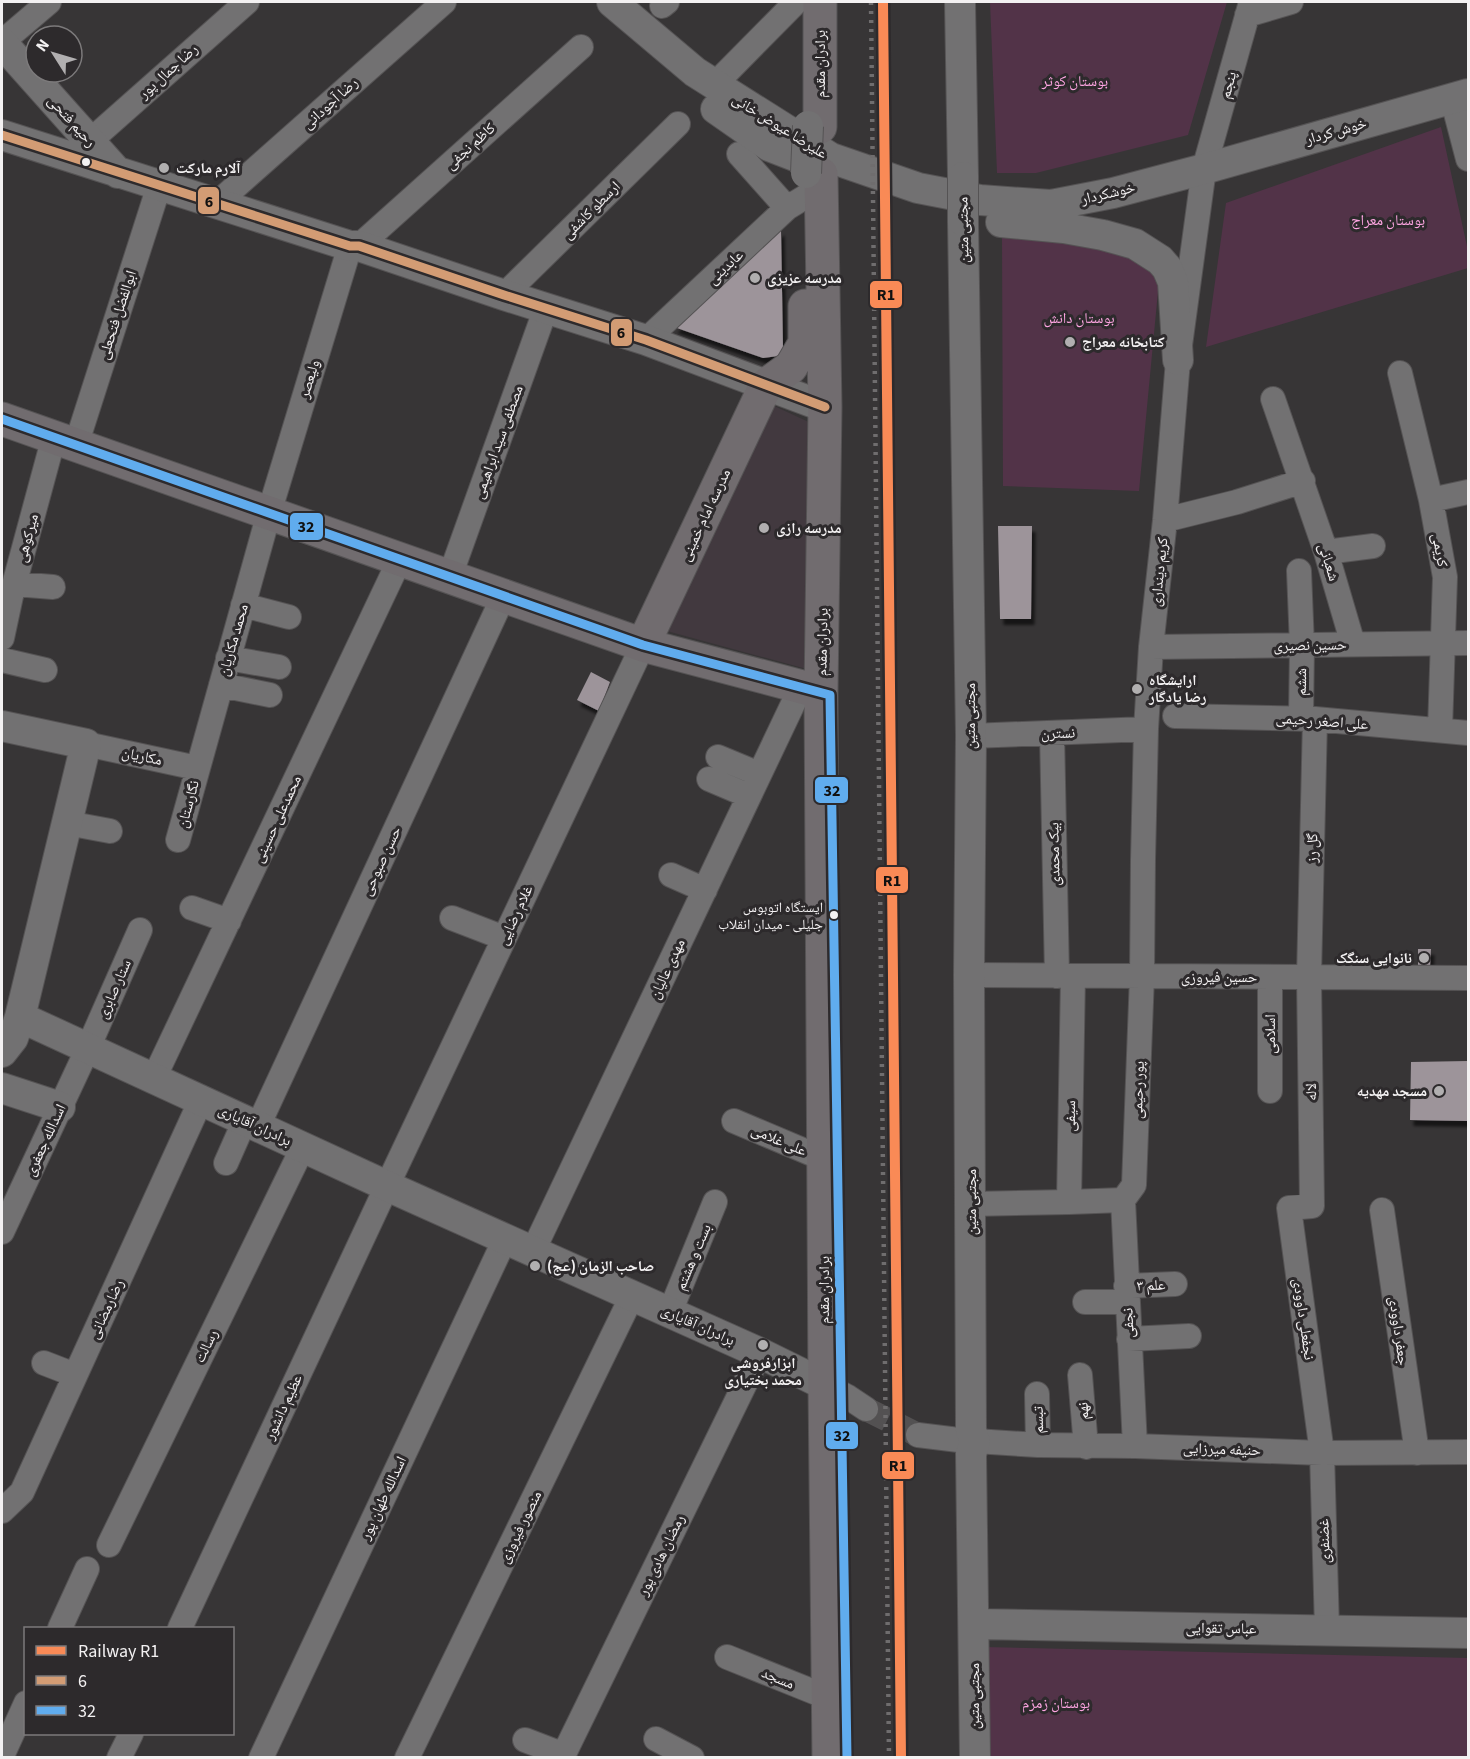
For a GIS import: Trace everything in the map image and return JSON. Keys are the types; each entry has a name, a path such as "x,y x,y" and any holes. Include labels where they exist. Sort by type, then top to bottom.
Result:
{"main road":[{"name":"برادران مقدم","path":"810,2 814,126"},
{"name":"برادران مقدم","path":"814,126 820,2"},
{"name":"برادران مقدم","path":"808,189 825,407 817,691 824,1159 844,1396 829,1698 829,1758"},
{"path":"766,385 791,367 805,343 808,189"},
{"name":"مدرسه امام خمینی","path":"643,645 766,385"},
{"path":"2,419 643,645 817,691"},
{"name":"برادران مقدم","path":"817,691 844,1396 846,1758"}],"street":[{"path":"2,42 49,2"},
{"name":"رضا جمال پور","path":"90,141 247,2"},
{"name":"رضا آجودانی","path":"216,204 444,2"},
{"path":"596,2 610,18 672,75 700,98 769,146 919,205 961,216 1007,213 1135,244 1160,260 1167,268 1173,282 1178,360"},
{"name":"علیرضا عیوض خانی","path":"612,2 695,72 831,158 918,188 980,200 1007,213"},
{"path":"724,75 796,2"},
{"name":"مجتبی متین","path":"960,2 970,736 971,1442 975,1758"},
{"path":"1249,8 1291,2"},
{"name":"پنجم","path":"1204,170 1249,8"},
{"name":"رحیم فتحی","path":"2,42 118,173"},
{"name":"کاظم نجفی","path":"354,246 581,47"},
{"path":"1460,96 1468,159"},
{"name":"خوش کردار","path":"1204,170 1460,96"},
{"name":"ارسطو کاشفی","path":"504,295 678,124"},
{"path":"739,154 808,189 814,126"},
{"path":"2,135 646,340 825,407"},
{"name":"خوشکردار","path":"1007,213 1113,193 1204,170"},
{"name":"کریم دینداری","path":"1142,976 1146,729 1151,647 1165,520 1178,360 1204,170"},
{"name":"ابوالفضل فتحعلی","path":"65,441 159,186"},
{"name":"عابدینی","path":"646,340 808,189"},
{"name":"ولیعصر","path":"269,513 354,246"},
{"name":"مصطفی سید ابراهیمی","path":"450,576 546,308"},
{"name":"کریمی","path":"1401,373 1431,500 1444,577 1440,730"},
{"name":"شعبانی","path":"1273,399 1303,481 1353,644"},
{"name":"میرکوهی","path":"2,639 15,584 65,441"},
{"path":"1165,520 1237,502 1303,481"},
{"path":"1431,500 1468,492"},
{"name":"محمد مکاریان","path":"197,768 269,513"},
{"path":"1326,552 1372,546"},
{"name":"محمدعلی حسینی","path":"154,1078 400,559"},
{"name":"ششم","path":"1299,571 1308,718"},
{"path":"15,584 53,586"},
{"name":"حسن صبوحی","path":"226,1163 252,1123 504,595"},
{"path":"243,605 289,617"},
{"name":"حسین نصیری","path":"1151,647 1468,643"},
{"name":"غلام رضایی","path":"387,1186 643,645"},
{"path":"228,658 279,667"},
{"path":"2,660 45,670"},
{"path":"221,685 270,695"},
{"name":"مهدی عالیان","path":"533,1251 759,774 817,691"},
{"name":"علی اصغر رحیمی","path":"1175,716 1308,718 1468,733"},
{"name":"گل رز","path":"1308,718 1309,977"},
{"path":"2,726 86,744 20,1017 13,1038 2,1052"},
{"name":"نسترن","path":"970,736 1146,729"},
{"name":"بیک محمدی","path":"1052,733 1065,976"},
{"name":"مکاریان","path":"86,744 197,768"},
{"name":"نگارستان","path":"178,840 197,768"},
{"path":"749,796 713,768 759,774"},
{"path":"67,823 110,831"},
{"path":"671,875 705,890"},
{"path":"192,908 229,921"},
{"path":"452,918 504,938"},
{"name":"ستار صابری","path":"88,1048 140,930"},
{"name":"حسین فیروزی","path":"969,975 1468,978"},
{"name":"سیفی","path":"1065,976 1069,1202"},
{"name":"پور رحیمی","path":"1123,1200 1134,1185 1142,976"},
{"name":"اسلامی","path":"1270,977 1270,1091"},
{"name":"لاله","path":"1309,977 1312,1206"},
{"name":"برادران آقایاری","path":"20,1017 387,1186 760,1353 844,1396"},
{"name":"اسدالله جعفری","path":"2,1232 88,1048"},
{"path":"2,1088 60,1107"},
{"name":"رضارمضانی","path":"2,1511 22,1492 201,1100"},
{"name":"علی غلامی","path":"734,1121 824,1159"},
{"name":"رسالت","path":"109,1545 303,1147"},
{"name":"عظیم دانشور","path":"181,1627 387,1186"},
{"path":"971,1204 1123,1200"},
{"name":"نجفی","path":"1123,1200 1135,1446"},
{"name":"بست و هشتم","path":"670,1312 716,1202"},
{"name":"نجفعلی داوودی","path":"1312,1206 1289,1209 1322,1453"},
{"name":"جعفر داوودی","path":"1382,1210 1417,1453"},
{"name":"اسدالله طهان پور","path":"261,1758 505,1239"},
{"name":"علم ۳","path":"1084,1302 1175,1284"},
{"name":"منصور فیروزی","path":"407,1758 632,1296"},
{"path":"1129,1339 1189,1336"},
{"name":"رمضان هادی پور","path":"563,1756 760,1353"},
{"path":"44,1363 75,1375"},
{"name":"نهم","path":"1080,1375 1086,1447"},
{"name":"تبسم","path":"1037,1394 1038,1446"},
{"name":"حنیفه میرزایی","path":"918,1435 971,1442 1038,1446 1135,1446 1322,1453 1468,1452"},
{"name":"غضنفری","path":"1322,1453 1327,1629"},
{"path":"61,1627 87,1569"},
{"name":"عباس تقوایی","path":"974,1624 1468,1633"},
{"name":"مسجد","path":"727,1657 829,1698"},
{"path":"2,1756 24,1707"},
{"path":"119,1758 130,1735"},
{"path":"656,1738 692,1758"},
{"path":"525,1740 563,1756"}],"shaded area":[{"name":"مدرسه رازی","path":"772,405 813,424 814,671 667,631"}],"green space":[{"name":"بوستان کوثر","path":"990,2 1227,2 1188,135 1036,173 997,173"},
{"name":"بوستان معراج","path":"1441,127 1468,251 1468,268 1206,347 1226,203"},
{"name":"بوستان دانش","path":"1002,236 1091,239 1137,256 1159,281 1139,491 1003,486"},
{"name":"بوستان زمزم","path":"983,1647 1468,1658 1468,1757 984,1757"}],"building":[{"name":"مدرسه عزیزی","path":"781,229 783,350 778,356 763,358 674,327"},
{"path":"998,526 1032,526 1031,619 1000,619"},
{"path":"591,672 610,682 599,711 577,700"},
{"name":"نانوایی سنگک","path":"1418,949 1431,949 1430,966 1418,966"},
{"name":"مسجد مهدیه","path":"1468,1061 1468,1121 1410,1120 1411,1062"}],"tunnel":[{"path":"866,1409 918,1435"}],"railway":[{"path":"871,2 889,1758"}],"rail line":[{"name":"R1","path":"883,2 901,1758"}],"transit line":[{"name":"6","path":"2,135 350,246 359,246 646,340 825,407"},
{"name":"32","path":"2,419 643,645 830,695 847,1758"}],"place":[{"name":"آلارم مارکت","path":"164,168"},
{"name":"مدرسه عزیزی","path":"755,278"},
{"name":"کتابخانه معراج","path":"1070,342"},
{"name":"مدرسه رازی","path":"764,528"},
{"name":"ارایشگاه رضا یادگار","path":"1137,689"},
{"name":"ایستگاه اتوبوس جلیلی - میدان انقلاب","path":"834,915"},
{"name":"نانوایی سنگک","path":"1424,958"},
{"name":"مسجد مهدیه","path":"1439,1091"},
{"name":"صاحب الزمان (عج)","path":"535,1266"},
{"name":"ابزارفروشی محمد بختیاری","path":"763,1345"}]}
